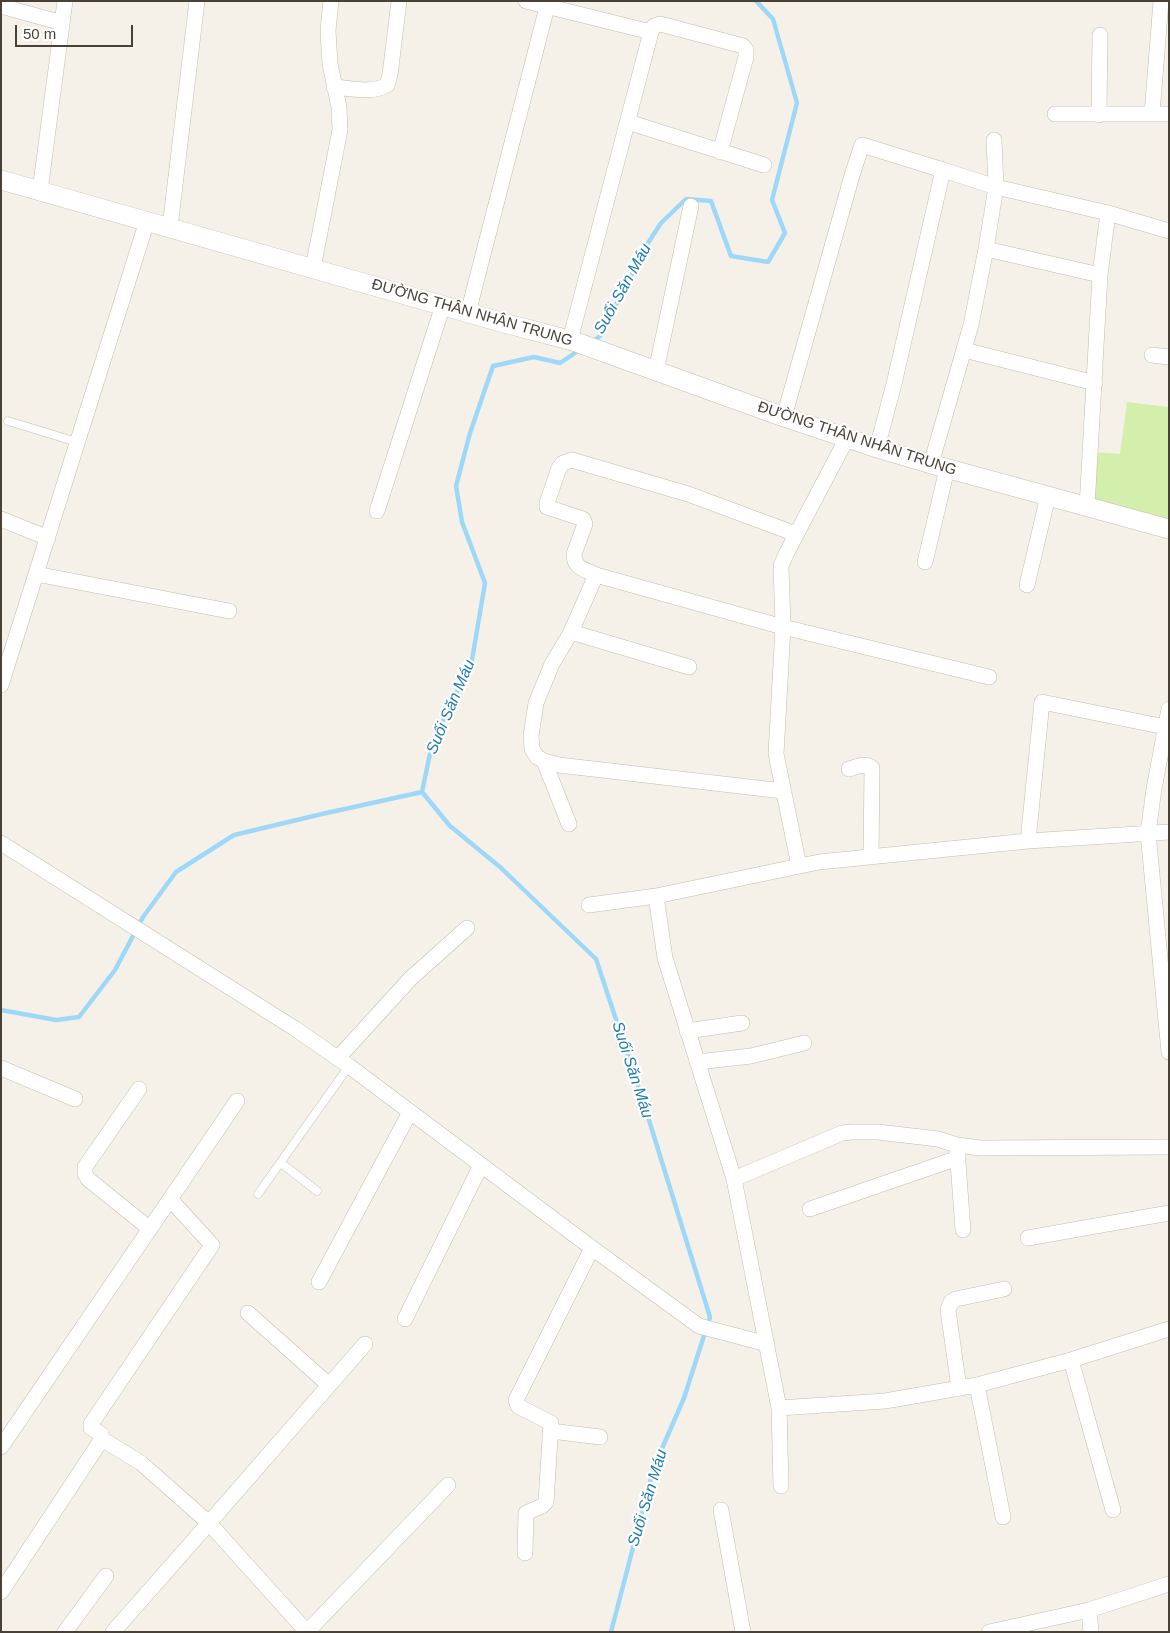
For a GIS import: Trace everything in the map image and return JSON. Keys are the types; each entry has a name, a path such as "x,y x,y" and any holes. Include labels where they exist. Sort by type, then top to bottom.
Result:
{"street":[{"path":"40,191 65,1"},
{"path":"170,227 197,1"},
{"path":"313,268 340,130 339,107 334,87 328,31 331,1"},
{"path":"334,87 371,90 387,85 390,75 398,1"},
{"path":"526,1 651,32"},
{"path":"1152,114 1161,1"},
{"path":"1,6 62,23"},
{"path":"468,313 547,7"},
{"path":"572,340 654,26 660,24 743,46 746,50 746,57 720,152"},
{"path":"1099,115 1100,35"},
{"path":"1055,114 1169,114"},
{"path":"628,122 764,166"},
{"path":"925,562 939,467 986,249 996,186 994,140"},
{"path":"784,417 862,145 996,186 1108,213 1169,231"},
{"path":"877,448 894,384 943,170"},
{"name":"ĐƯỜNG THÂN NHÂN TRUNG","path":"1,180 147,220 468,313 572,340 784,417 877,448 939,467 1169,529"},
{"path":"656,371 692,206"},
{"path":"1087,507 1100,276 1108,213"},
{"path":"1,685 147,220"},
{"path":"986,249 1100,276"},
{"path":"377,511 443,305"},
{"path":"964,350 1095,382"},
{"path":"1152,355 1169,358"},
{"path":"799,866 776,754 783,627 781,566 847,438"},
{"path":"796,534 688,494 572,460 563,463 559,468 548,498 547,507 583,519 585,524 574,559 577,566 596,575 783,627 990,677"},
{"path":"1027,585 1048,496"},
{"path":"1,519 48,538"},
{"path":"36,574 229,611"},
{"path":"596,575 571,632 552,664 536,703 531,736 532,749 537,757 559,765 783,791"},
{"path":"571,632 689,666"},
{"path":"1028,841 1042,702 1165,727"},
{"path":"1169,708 1148,833 1169,1052"},
{"path":"544,761 570,824"},
{"path":"848,768 869,765 872,768 871,856"},
{"path":"589,905 656,896 819,862 1028,841 1169,832"},
{"path":"1,843 294,1028 343,1062 699,1326 767,1344"},
{"path":"656,896 665,958 734,1178 779,1408 781,1486"},
{"path":"343,1062 411,978 467,928"},
{"path":"688,1031 742,1023"},
{"path":"698,1062 751,1056 804,1043"},
{"path":"1,1068 75,1099"},
{"path":"139,1090 85,1167 85,1174 88,1179 150,1229"},
{"path":"1,1447 237,1102"},
{"path":"319,1282 410,1112"},
{"path":"734,1178 842,1133 878,1132 938,1139 957,1152"},
{"path":"810,1209 957,1152 980,1148 1169,1147"},
{"path":"957,1152 964,1230"},
{"path":"405,1319 481,1165"},
{"path":"170,1198 212,1245 90,1428 101,1434 102,1439 141,1464 209,1523 307,1632 448,1484"},
{"path":"1028,1238 1169,1213"},
{"path":"524,1553 526,1513 542,1506 546,1502 551,1423 518,1406 516,1400 592,1248"},
{"path":"959,1388 948,1310 949,1304 956,1299 1004,1289"},
{"path":"248,1314 329,1385"},
{"path":"779,1408 885,1401 977,1385 1071,1360 1169,1329"},
{"path":"113,1632 365,1344"},
{"path":"1071,1360 1112,1510"},
{"path":"977,1385 1003,1517"},
{"path":"551,1431 600,1437"},
{"path":"1,1592 102,1439"},
{"path":"721,1510 742,1632"},
{"path":"65,1632 106,1576"},
{"path":"989,1632 1051,1626 1089,1610 1169,1584"},
{"path":"1089,1610 1091,1632"}],"lane":[{"path":"8,421 77,442"},
{"path":"258,1194 281,1163 343,1062"},
{"path":"281,1163 317,1191"}],"green space":[{"path":"1127,402 1169,407 1169,520 1095,499 1094,452 1120,454"}],"waterway":[{"name":"Suối Săn Máu","path":"592,342 600,336 648,243 661,223 686,199 711,201 731,256 768,262 785,233 772,200 797,103 773,19 756,1"},
{"name":"Suối Săn Máu","path":"581,349 560,363 534,357 493,366 470,433 456,486 462,522 485,583 472,660 432,744 422,792 450,826 500,867 596,959 644,1104 710,1317 684,1398 654,1467 611,1632"},
{"path":"1,1010 56,1020 79,1017 115,970 143,917 176,872 234,835 422,792"}]}
